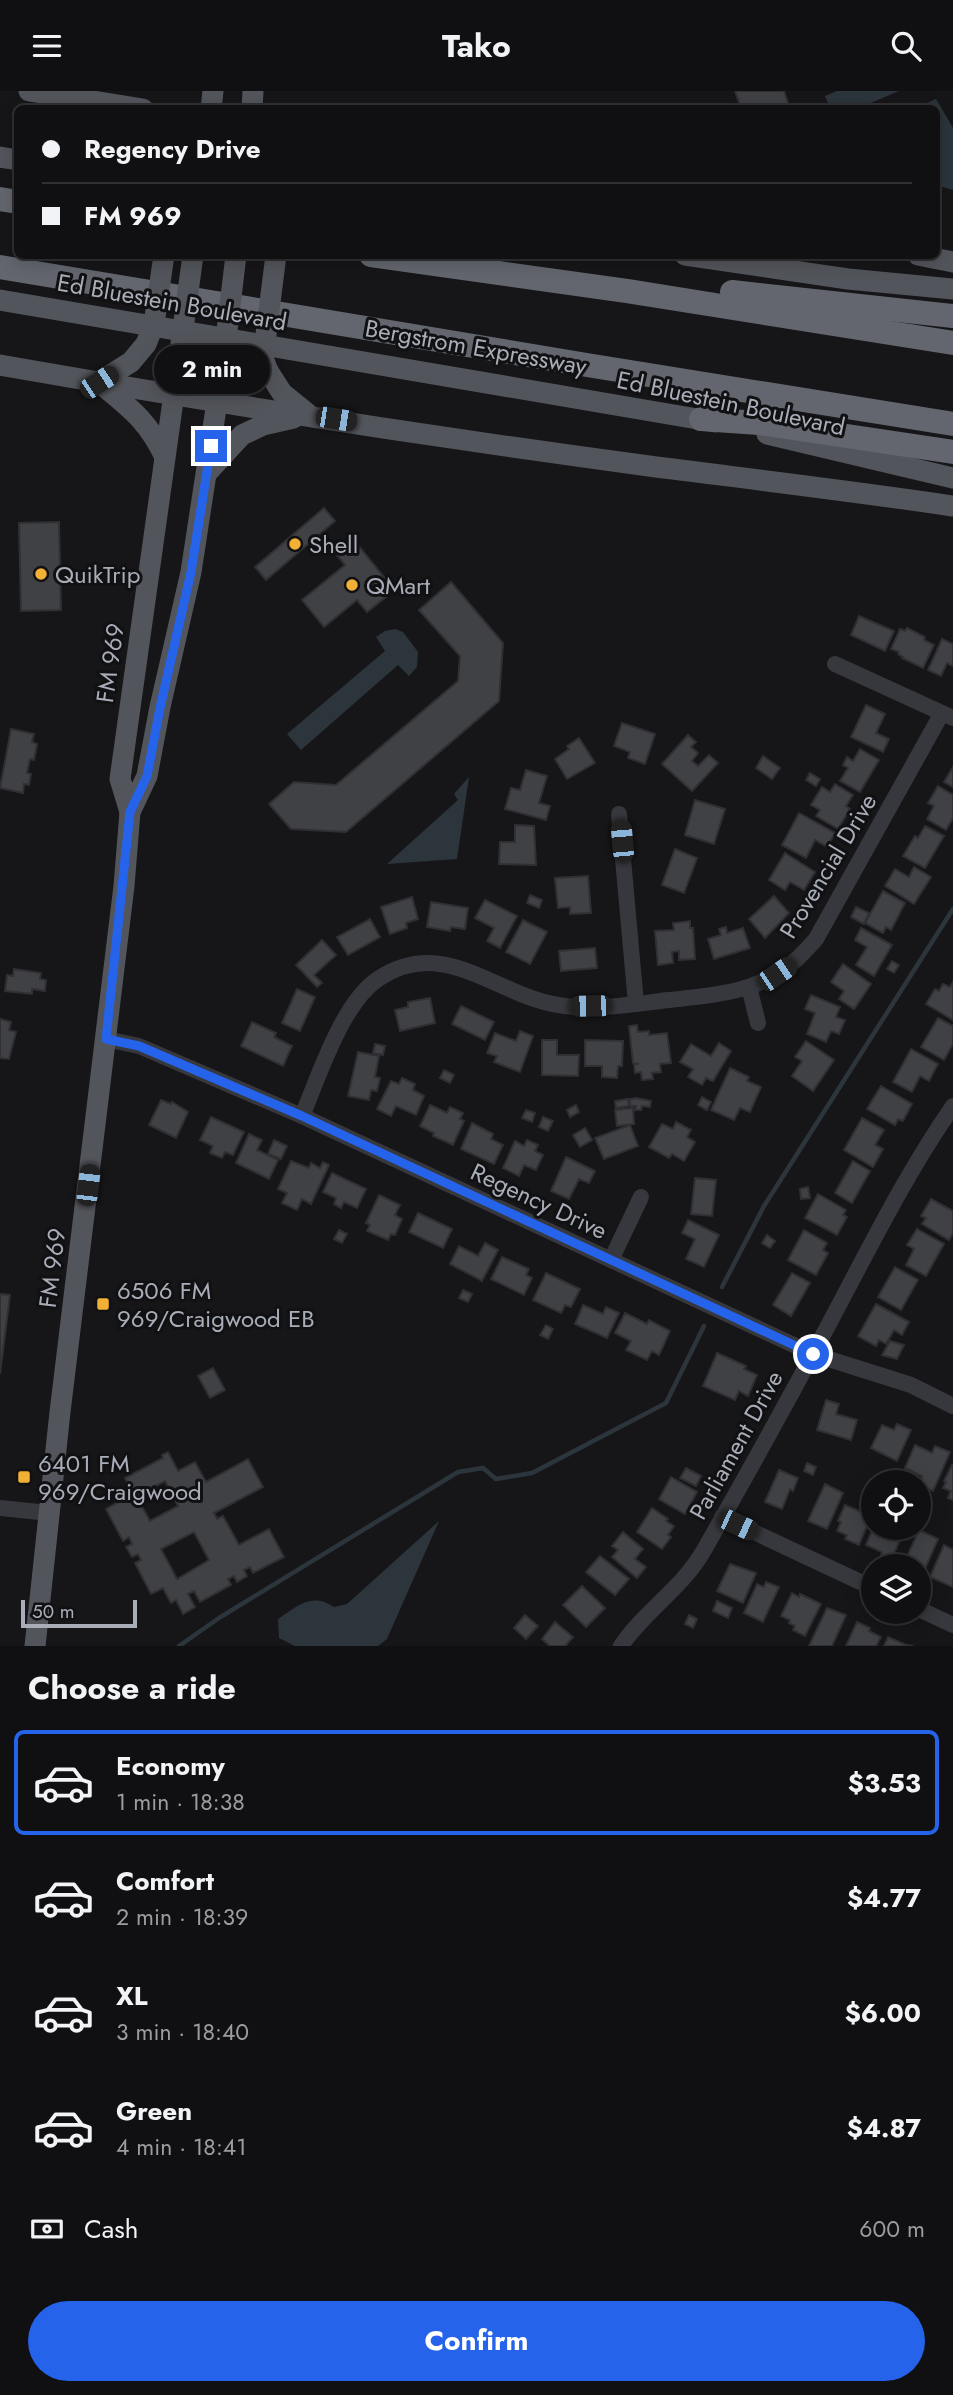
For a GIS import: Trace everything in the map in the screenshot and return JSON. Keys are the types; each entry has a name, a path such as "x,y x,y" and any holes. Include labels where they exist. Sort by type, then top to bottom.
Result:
{"highway":[{"path":"399,259 627,291 953,343"},
{"name":"Bergstrom Expressway","path":"0,267 953,424"},
{"path":"627,291 689,286 953,316"},
{"path":"701,419 759,423 953,452"}],"main road":[{"path":"29,91 116,105"},
{"path":"99,382 131,362 151,335 163,259"},
{"name":"FM 969","path":"130,812 120,779 192,259"},
{"name":"FM 969","path":"35,1646 130,812 147,776 191,572 218,402 236,259"},
{"path":"275,259 263,358 282,393 310,415"},
{"path":"712,259 848,279 953,289"},
{"path":"936,259 953,263"},
{"name":"Ed Bluestein Boulevard","path":"0,300 701,419 953,478"},
{"path":"0,365 218,402 648,466 953,506"},
{"path":"99,382 142,418 155,435 165,457"},
{"path":"207,473 242,435 263,425 310,415"},
{"path":"133,685 142,692 145,701 142,726 146,733 154,738"}],"street":[{"path":"835,664 948,716"},
{"name":"Provencial Drive","path":"302,1116 346,1015 360,995 377,979 398,968 425,963 448,964 472,971 528,996 558,1005 574,1006 636,1004 698,996 749,987 777,974 797,961 816,939 948,716"},
{"path":"620,814 636,1004"},
{"path":"749,987 758,1023"},
{"name":"Regency Drive","path":"106,1039 139,1046 302,1116 813,1354 911,1385 953,1406"},
{"name":"Parliament Drive","path":"621,1646 690,1572 813,1354 906,1177 953,1106"},
{"path":"611,1260 641,1197"},
{"path":"0,1508 49,1513"},
{"path":"722,1517 861,1582"},
{"path":"931,1615 953,1625"}],"shaded area":[{"path":"837,91 899,91 866,105 829,105 825,96"},
{"path":"936,99 940,105 923,105"},
{"path":"940,106 953,128 953,190 940,186"},
{"path":"395,629 403,632 418,652 417,667 409,676 398,665 301,750 287,734 385,651 376,637"},
{"path":"469,777 457,859 387,864 458,800 454,794"},
{"path":"439,1521 387,1639 378,1646 295,1646 279,1638 278,1619 311,1601 334,1607 347,1604"}],"building":[{"path":"735,91 784,91 789,105 740,105"},
{"name":"Shell","path":"324,508 335,521 266,580 255,567"},
{"name":"QuikTrip","path":"59,522 61,610 21,611 19,523"},
{"name":"QMart","path":"353,539 388,582 380,588 387,596 367,612 357,600 324,627 302,600 345,565 336,554"},
{"path":"451,582 503,643 499,701 346,832 291,829 269,804 294,782 336,785 458,681 460,656 419,610"},
{"path":"859,616 894,631 885,651 851,635"},
{"path":"907,628 934,645 923,668 902,658 899,652 891,649 900,629 905,631"},
{"path":"942,639 953,644 953,666 947,663 941,676 928,670"},
{"path":"866,705 885,714 876,733 889,739 883,752 851,737"},
{"path":"622,723 655,734 645,764 628,758 630,752 614,746"},
{"path":"11,729 34,734 32,742 37,744 34,760 30,759 27,773 31,774 29,785 24,784 23,793 0,788"},
{"path":"688,735 696,742 691,747 698,753 692,761 698,766 709,755 718,763 692,791 662,764"},
{"path":"579,738 595,763 567,779 555,759"},
{"path":"860,749 879,760 860,792 840,781 848,768 843,765 847,757 853,761"},
{"path":"763,756 780,768 772,779 756,768"},
{"path":"953,767 953,787 944,782"},
{"path":"526,770 547,776 539,803 550,806 546,820 505,809 511,788 520,790"},
{"path":"810,773 820,779 816,786 806,780"},
{"path":"835,784 853,795 846,806 850,809 838,829 816,816 820,810 811,805 822,787 830,792"},
{"path":"938,786 953,795 953,818 946,830 927,819 934,806 928,803"},
{"path":"695,800 725,809 714,844 685,835"},
{"path":"799,813 835,833 827,847 815,840 806,858 782,845"},
{"path":"515,825 534,826 536,865 499,864 500,842 515,842"},
{"path":"925,826 944,836 925,868 903,856 915,836 918,838"},
{"path":"675,849 697,858 684,893 662,885"},
{"path":"785,853 815,872 804,890 790,882 785,890 769,880"},
{"path":"914,867 931,877 914,904 885,886 895,869 909,877"},
{"path":"588,876 591,913 570,914 570,907 558,908 555,878"},
{"path":"883,891 905,903 891,930 886,927 883,933 865,923"},
{"path":"530,895 542,900 539,908 527,903"},
{"path":"774,896 789,913 765,938 749,919"},
{"path":"412,897 418,919 406,923 407,928 390,934 381,907"},
{"path":"485,900 517,916 500,948 487,941 494,928 475,918"},
{"path":"431,902 468,908 465,929 451,927 450,931 427,927"},
{"path":"856,907 869,913 864,924 851,917"},
{"path":"370,919 380,937 348,955 337,937"},
{"path":"523,920 547,932 530,964 506,952"},
{"path":"690,921 695,959 679,960 679,951 672,952 673,963 658,965 655,931 674,930 673,923"},
{"path":"726,927 727,933 743,928 750,948 714,959 708,939 721,935 719,929"},
{"path":"861,928 892,945 874,976 856,965 867,947 855,940"},
{"path":"322,940 336,955 314,975 322,983 317,987 296,965"},
{"path":"595,948 597,968 561,971 559,951"},
{"path":"892,961 899,965 894,973 887,969"},
{"path":"843,964 871,984 854,1009 839,999 844,991 831,982"},
{"path":"14,969 41,973 40,979 46,980 45,991 32,989 32,994 5,991 7,975 13,976"},
{"path":"953,982 953,1020 926,1004 935,989 939,991 943,984 950,987"},
{"path":"297,989 315,997 300,1031 282,1023"},
{"path":"811,995 840,1007 836,1017 845,1020 839,1034 831,1031 826,1042 807,1034 815,1013 805,1009"},
{"path":"430,998 435,1023 400,1031 395,1010 408,1007 408,1002"},
{"path":"461,1006 494,1022 485,1040 452,1024"},
{"path":"938,1018 953,1026 953,1044 944,1060 921,1047"},
{"path":"0,1019 11,1022 9,1030 16,1032 9,1059 0,1058"},
{"path":"252,1022 276,1033 274,1037 292,1046 283,1066 241,1046"},
{"path":"637,1025 638,1032 649,1031 649,1035 667,1033 671,1063 660,1064 661,1072 652,1073 653,1079 642,1080 641,1072 635,1073 634,1064 639,1064 633,1063 629,1026"},
{"path":"520,1031 533,1036 520,1072 494,1062 497,1056 487,1053 495,1033 516,1041"},
{"path":"542,1040 557,1040 557,1055 579,1055 578,1076 542,1075"},
{"path":"585,1040 623,1041 622,1066 618,1066 617,1078 602,1077 602,1066 585,1066"},
{"path":"806,1041 834,1060 813,1091 792,1076 802,1061 795,1057"},
{"path":"719,1043 731,1051 713,1081 706,1078 702,1085 688,1077 693,1069 680,1062 691,1044 711,1056"},
{"path":"375,1044 385,1046 383,1055 373,1053"},
{"path":"911,1049 938,1064 929,1081 920,1076 912,1092 893,1082"},
{"path":"358,1052 379,1056 375,1077 380,1078 377,1091 371,1090 369,1100 348,1096"},
{"path":"730,1068 749,1077 747,1081 761,1087 750,1112 740,1108 734,1120 711,1110"},
{"path":"444,1070 454,1075 450,1083 440,1078"},
{"path":"402,1078 415,1084 413,1090 424,1096 416,1115 396,1106 391,1116 377,1109 391,1081 399,1084"},
{"path":"881,1086 912,1104 903,1121 898,1119 895,1125 867,1109"},
{"path":"702,1097 711,1102 707,1110 698,1105"},
{"path":"628,1099 629,1106 616,1108 615,1101"},
{"path":"630,1099 651,1101 650,1107 642,1106 641,1110 635,1110 636,1106 630,1106"},
{"path":"161,1100 171,1104 172,1102 188,1112 176,1138 149,1125"},
{"path":"430,1105 447,1113 450,1107 463,1113 460,1119 464,1121 453,1145 433,1136 434,1133 420,1126"},
{"path":"576,1105 579,1112 570,1117 567,1110"},
{"path":"633,1108 634,1124 617,1126 615,1110"},
{"path":"526,1110 535,1113 532,1122 522,1118"},
{"path":"211,1117 244,1132 233,1155 225,1152 222,1158 210,1153 213,1146 200,1140"},
{"path":"543,1117 553,1121 548,1131 539,1127"},
{"path":"862,1118 884,1130 875,1145 883,1149 873,1167 844,1150"},
{"path":"676,1122 691,1130 687,1137 695,1142 684,1161 672,1154 669,1158 649,1147 662,1124 673,1129"},
{"path":"472,1123 493,1134 491,1139 503,1145 494,1164 461,1149"},
{"path":"630,1125 638,1146 604,1159 595,1138"},
{"path":"585,1128 592,1140 580,1147 573,1135"},
{"path":"249,1134 262,1140 257,1150 278,1160 269,1179 236,1163"},
{"path":"274,1140 287,1146 281,1159 268,1154"},
{"path":"527,1140 538,1145 535,1151 543,1155 536,1170 524,1165 519,1176 503,1168 515,1141 524,1146"},
{"path":"566,1157 595,1171 589,1183 579,1179 569,1199 551,1191"},
{"path":"291,1161 309,1168 311,1163 320,1168 323,1162 329,1165 311,1204 302,1199 297,1210 282,1203 287,1193 278,1189"},
{"path":"853,1161 870,1171 852,1203 835,1193"},
{"path":"332,1173 366,1189 357,1208 344,1202 341,1208 334,1204 336,1198 323,1192"},
{"path":"695,1178 716,1180 712,1216 691,1214"},
{"path":"808,1187 810,1198 801,1199 800,1189"},
{"path":"818,1194 846,1210 843,1215 847,1217 837,1235 805,1218"},
{"path":"379,1195 400,1205 395,1215 402,1219 395,1235 391,1234 388,1240 367,1231 370,1225 366,1223"},
{"path":"931,1199 953,1211 953,1233 949,1240 922,1224 926,1218 921,1216"},
{"path":"418,1213 452,1229 443,1248 409,1232"},
{"path":"688,1220 719,1235 704,1267 686,1259 695,1239 682,1233"},
{"path":"917,1229 944,1244 926,1276 906,1265 914,1249 907,1245"},
{"path":"339,1230 347,1234 342,1243 334,1239"},
{"path":"804,1230 827,1243 823,1250 828,1253 816,1275 788,1260"},
{"path":"767,1235 775,1241 770,1248 762,1243"},
{"path":"485,1243 498,1250 482,1281 450,1264 459,1246 478,1256"},
{"path":"502,1257 529,1269 526,1275 532,1278 524,1295 491,1279"},
{"path":"895,1267 918,1280 901,1310 878,1297"},
{"path":"546,1273 580,1289 571,1307 565,1305 561,1313 533,1300"},
{"path":"792,1273 810,1283 791,1316 773,1305"},
{"path":"463,1290 472,1294 468,1302 459,1298"},
{"path":"0,1294 10,1295 0,1374"},
{"path":"876,1304 909,1322 902,1335 894,1330 886,1344 879,1340 876,1346 858,1336"},
{"path":"583,1305 603,1314 606,1307 619,1313 607,1338 575,1324"},
{"path":"625,1313 647,1324 649,1320 670,1331 659,1355 652,1351 647,1360 626,1350 631,1341 615,1333"},
{"path":"546,1325 553,1329 548,1339 540,1335"},
{"path":"890,1341 904,1345 897,1359 882,1355"},
{"path":"717,1353 746,1366 744,1369 757,1375 748,1396 739,1391 735,1400 703,1386"},
{"path":"213,1368 225,1390 210,1398 198,1376"},
{"path":"826,1400 839,1404 836,1414 857,1420 851,1440 817,1430"},
{"path":"897,1424 911,1430 897,1461 871,1448 882,1425 894,1430"},
{"path":"915,1445 932,1453 935,1446 950,1452 933,1491 931,1470 905,1468"},
{"path":"168,1452 178,1471 195,1462 206,1482 248,1459 263,1487 214,1513 217,1519 223,1516 239,1545 269,1529 284,1557 253,1573 250,1567 244,1570 247,1576 237,1582 234,1576 228,1579 231,1585 200,1602 194,1591 188,1594 195,1607 183,1614 176,1600 171,1603 163,1588 151,1594 135,1563 141,1560 138,1554 132,1557 126,1547 132,1544 129,1537 123,1541 106,1509 133,1494 125,1478 163,1458 162,1455","holes":["165,1481 178,1506 150,1521 136,1496","194,1532 209,1560 177,1579 161,1549"]},
{"path":"807,1463 816,1467 813,1475 804,1471"},
{"path":"952,1465 953,1500 948,1498 951,1491 943,1488"},
{"path":"686,1468 701,1476 696,1486 680,1478"},
{"path":"779,1470 798,1478 782,1509 765,1502"},
{"path":"671,1477 697,1492 685,1514 659,1499"},
{"path":"825,1484 843,1493 827,1529 808,1521"},
{"path":"845,1505 861,1512 859,1545 845,1539 847,1535 837,1531 841,1522 838,1521"},
{"path":"652,1508 674,1526 668,1535 671,1537 662,1549 637,1532"},
{"path":"623,1532 643,1549 635,1559 646,1567 637,1578 612,1557 618,1550 612,1546"},
{"path":"931,1536 938,1539 931,1555 908,1554 914,1540 931,1540"},
{"path":"868,1540 900,1540 894,1554 881,1554 866,1545"},
{"path":"944,1545 953,1550 953,1587 931,1577"},
{"path":"600,1556 629,1579 615,1595 586,1572"},
{"path":"730,1564 756,1573 743,1603 717,1591"},
{"path":"766,1582 779,1587 763,1622 744,1613 757,1584 764,1587"},
{"path":"582,1586 605,1608 586,1627 563,1605"},
{"path":"792,1593 821,1604 805,1636 793,1630 795,1626 789,1623 790,1620 781,1616"},
{"path":"717,1601 732,1608 728,1618 713,1611"},
{"path":"827,1608 846,1615 832,1646 809,1646"},
{"path":"525,1615 538,1626 526,1639 514,1628"},
{"path":"689,1615 697,1619 693,1628 685,1624"},
{"path":"555,1622 573,1637 565,1646 550,1646 542,1639"},
{"path":"857,1622 881,1637 876,1646 846,1646"},
{"path":"888,1637 906,1645 913,1646 884,1646"}],"waterway":[{"path":"722,1287 764,1206 953,909"},
{"path":"179,1646 219,1618 458,1472 483,1468 496,1479 532,1473 666,1403 704,1326"}],"place":[{"name":"Shell","path":"295,544"},
{"name":"QuikTrip","path":"41,574"},
{"name":"QMart","path":"352,585"},
{"name":"6506 FM 969/Craigwood EB","path":"103,1304"},
{"name":"6401 FM 969/Craigwood","path":"24,1477"}],"route":[{"path":"211,446 191,572 147,776 130,812 106,1039 139,1046 302,1116 813,1354"}]}
